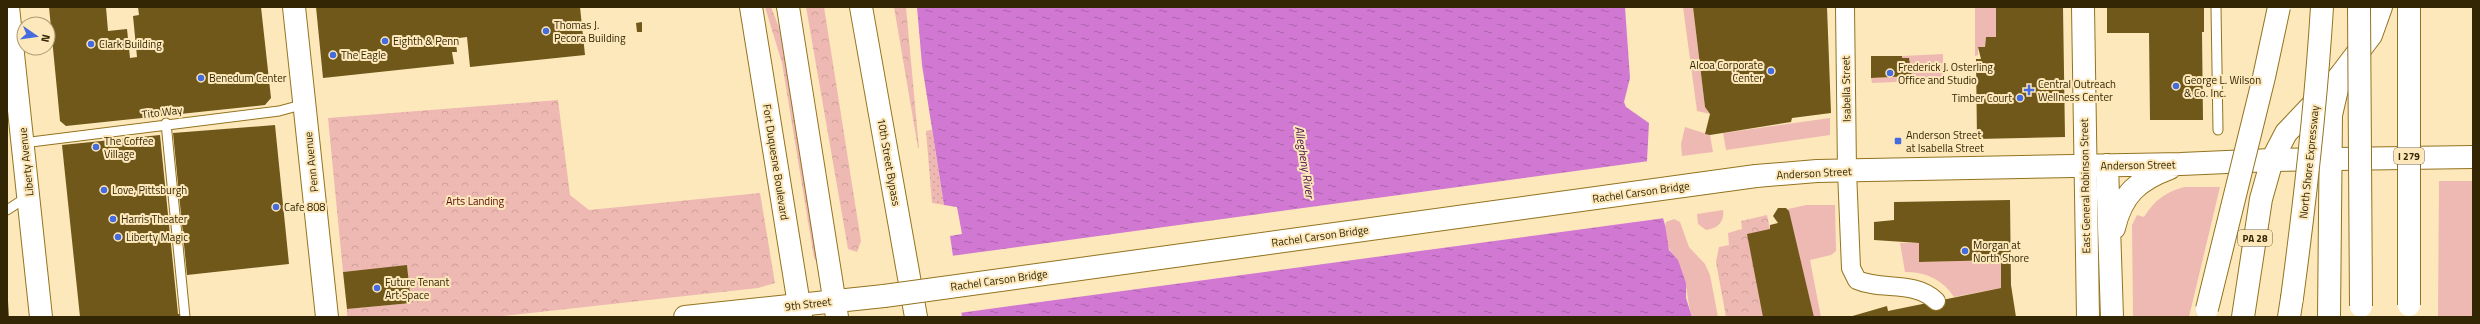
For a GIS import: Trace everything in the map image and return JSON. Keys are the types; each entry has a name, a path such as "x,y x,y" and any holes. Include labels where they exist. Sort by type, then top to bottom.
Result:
{"main road":[{"name":"Liberty Avenue","path":"8,7 11,74 30,195 41,317"},
{"name":"Penn Avenue","path":"294,7 327,317"},
{"name":"Fort Duquesne Boulevard","path":"751,7 800,311"},
{"path":"788,7 836,309"},
{"name":"10th Street Bypass","path":"861,7 916,317"},
{"name":"East General Robinson Street","path":"2083,7 2088,317"},
{"path":"2206,313 2264,77 2279,7"},
{"name":"North Shore Expressway","path":"2290,308 2314,124 2322,7"},
{"path":"2359,7 2360,312"},
{"path":"2272,160 2286,133 2340,76 2371,35 2381,7"},
{"name":"I 279","path":"2409,7 2409,311"},
{"path":"2328,317 2331,114 2340,76"},
{"name":"Anderson Street","path":"1756,176 1847,171 2181,164 2272,160 2473,157"},
{"name":"PA 28","path":"2243,317 2261,199 2272,160"},
{"path":"2110,249 2118,210 2129,194 2140,182 2181,164"},
{"name":"East General Robinson Street","path":"2107,165 2112,317"},
{"name":"Rachel Carson Bridge","path":"884,296 1756,176"},
{"name":"9th Street","path":"686,317 836,309 884,296"}],"street":[{"name":"Isabella Street","path":"1845,7 1847,171 1851,268 1857,280 1870,286 1922,291 1936,301"}],"lane":[{"path":"2216,7 2218,130"},
{"name":"Tito Way","path":"23,143 166,123 279,111 305,104"},
{"path":"166,123 185,317"},
{"path":"7,210 30,195"}],"green space":[{"path":"765,7 771,7 784,40 817,262 814,258 782,63"},
{"path":"806,7 824,7 861,241 857,252 848,249"},
{"path":"894,7 906,7 919,148 918,148"},
{"path":"1683,7 1693,7 1705,107 1710,114 1697,111"},
{"path":"1975,7 1996,7 1996,37 1986,37 1985,47 1978,47 1978,55 1975,56"},
{"path":"1943,54 1943,80 1872,83 1871,78 1912,76 1909,58 1902,58 1902,56"},
{"name":"Arts Landing","path":"558,100 570,195 589,210 760,193 775,283 758,288 495,317 347,317 347,309 411,303 407,266 343,272 328,118"},
{"path":"1830,118 1830,135 1726,150 1723,133"},
{"path":"1685,127 1710,135 1713,152 1682,156 1681,144"},
{"path":"932,130 944,205 932,203 926,131"},
{"path":"2439,181 2473,181 2473,317 2438,317"},
{"path":"2184,187 2220,187 2189,317 2133,317 2132,225 2137,215 2144,217 2152,206 2165,195"},
{"path":"1806,205 1835,205 1836,251 1831,255 1810,260 1821,317 1814,317 1788,209"},
{"path":"1723,210 1723,218 1714,228 1706,230 1698,224 1697,214"},
{"path":"1767,215 1770,229 1763,317 1726,317 1716,262 1719,247 1729,245 1728,233 1742,229 1741,221"},
{"path":"1674,219 1680,222 1689,247 1705,264 1710,275 1718,317 1692,317 1683,275 1665,238 1666,222"},
{"path":"1900,243 1919,243 1919,262 2001,260 2001,288 1954,297 1939,281 1920,273 1905,272"}],"water":[{"name":"Allegheny River","path":"917,7 1625,7 1630,78 1624,102 1626,107 1649,123 1647,161 1665,225 1669,250 1678,260 1686,283 1686,298 1692,317 962,317 950,236 962,234 957,207 944,205 922,65"}],"pier":[{"path":"1649,161 1665,218 959,313 951,256"}],"building":[{"name":"Benedum Center","path":"49,7 106,7 108,31 127,29 130,58 137,57 133,16 139,15 138,7 261,7 271,98 265,105 66,126 60,121 54,56 56,56 56,16 50,16"},
{"path":"316,7 580,7 585,55 470,67 467,37 451,39 451,44 456,43 457,52 452,52 454,64 323,78"},
{"name":"Alcoa Corporate Center","path":"1693,7 1827,7 1831,113 1792,118 1791,122 1710,135 1705,134 1710,114 1705,107"},
{"name":"Timber Court","path":"1996,7 2063,7 2065,137 1977,139 1976,59 1981,59 1978,47 1985,47 1986,37 1996,37"},
{"name":"George L. Wilson & Co. Inc.","path":"2107,7 2204,7 2204,32 2202,32 2203,120 2150,120 2149,33 2107,33"},
{"path":"642,22 642,32 637,32 636,23"},
{"path":"1871,56 1902,56 1902,58 1909,58 1912,76 1871,78"},
{"path":"275,125 289,264 187,275 173,133"},
{"path":"160,135 178,314 181,314 181,317 80,317 62,145"},
{"name":"Morgan at North Shore","path":"2010,200 2011,285 2016,317 1849,317 1887,306 1888,311 2001,288 2001,260 1919,262 1919,243 1874,240 1874,222 1894,220 1894,202"},
{"path":"1778,208 1786,208 1789,211 1814,317 1763,317 1747,234 1770,229 1770,225 1778,223 1773,216"},
{"name":"Future Tenant Art Space","path":"407,265 411,303 347,309 343,272"},
{"path":"8,301 9,317 7,317"}],"place":[{"name":"Thomas J. Pecora Building","path":"546,31"},
{"name":"Eighth & Penn","path":"385,41"},
{"name":"Clark Building","path":"91,44"},
{"name":"The Eagle","path":"333,55"},
{"name":"Alcoa Corporate Center","path":"1771,71"},
{"name":"Frederick J. Osterling Office and Studio","path":"1890,73"},
{"name":"Benedum Center","path":"201,78"},
{"name":"George L. Wilson & Co. Inc.","path":"2176,86"},
{"name":"Central Outreach Wellness Center","path":"2029,90"},
{"name":"Timber Court","path":"2020,98"},
{"name":"Anderson Street at Isabella Street","path":"1898,141"},
{"name":"The Coffee Village","path":"96,147"},
{"name":"Love, Pittsburgh","path":"104,190"},
{"name":"Cafe 808","path":"276,207"},
{"name":"Harris Theater","path":"113,219"},
{"name":"Liberty Magic","path":"118,237"},
{"name":"Morgan at North Shore","path":"1965,251"},
{"name":"Future Tenant Art Space","path":"377,288"}]}
